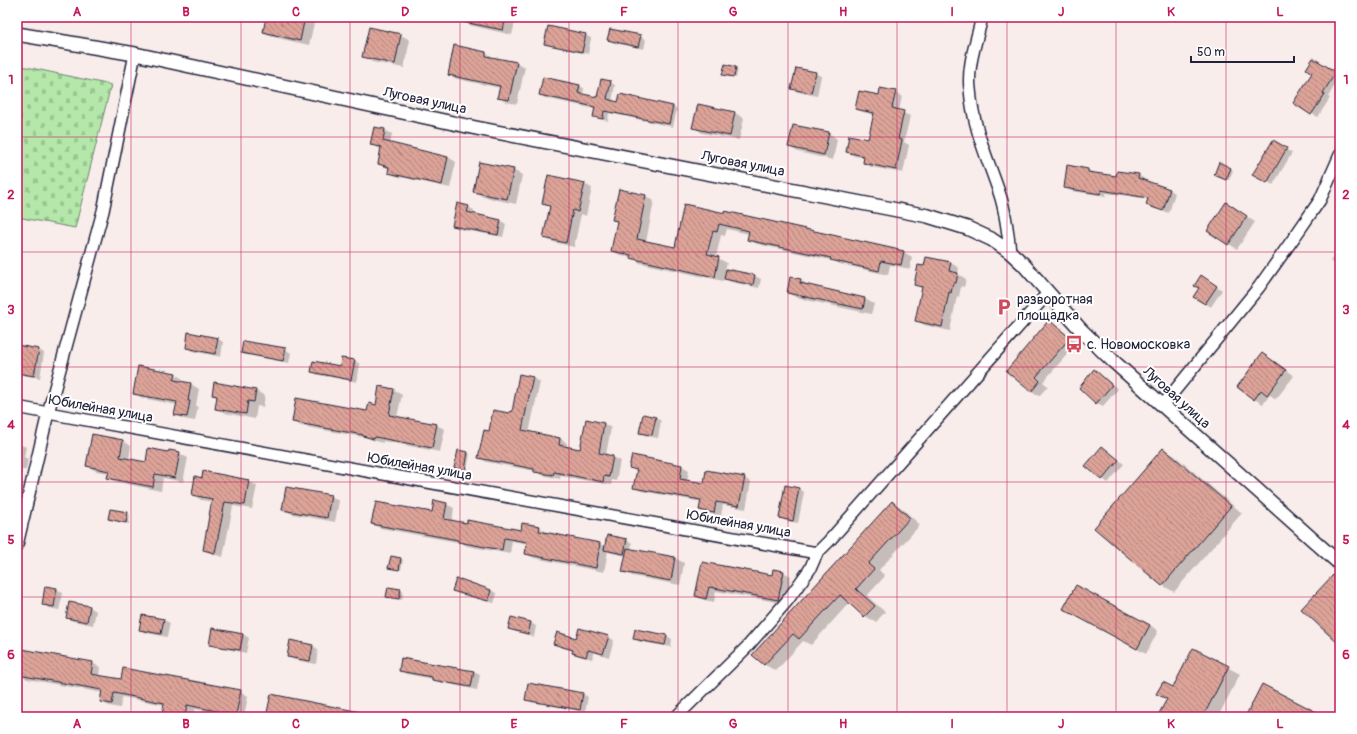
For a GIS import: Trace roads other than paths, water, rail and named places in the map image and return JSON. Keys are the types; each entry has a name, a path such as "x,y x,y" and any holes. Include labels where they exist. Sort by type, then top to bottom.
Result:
{"street":[{"path":"982,17 970,67 969,88 976,127 1000,196 1008,230 1010,252"},
{"name":"Луговая улица","path":"17,34 135,54 476,128 928,216 967,228 991,239 1010,252 1023,264 1081,330 1113,361 1340,564"},
{"path":"17,545 48,413 102,211 135,54"},
{"path":"1163,405 1258,287 1298,232 1320,200 1340,155"},
{"path":"676,717 747,647 787,601 806,576 818,553 1048,293"},
{"name":"Юбилейная улица","path":"17,407 818,553"}],"place":[{"name":"разворотная площадка","path":"1004,307"},
{"name":"с. Новомосковка","path":"1074,344"}]}
